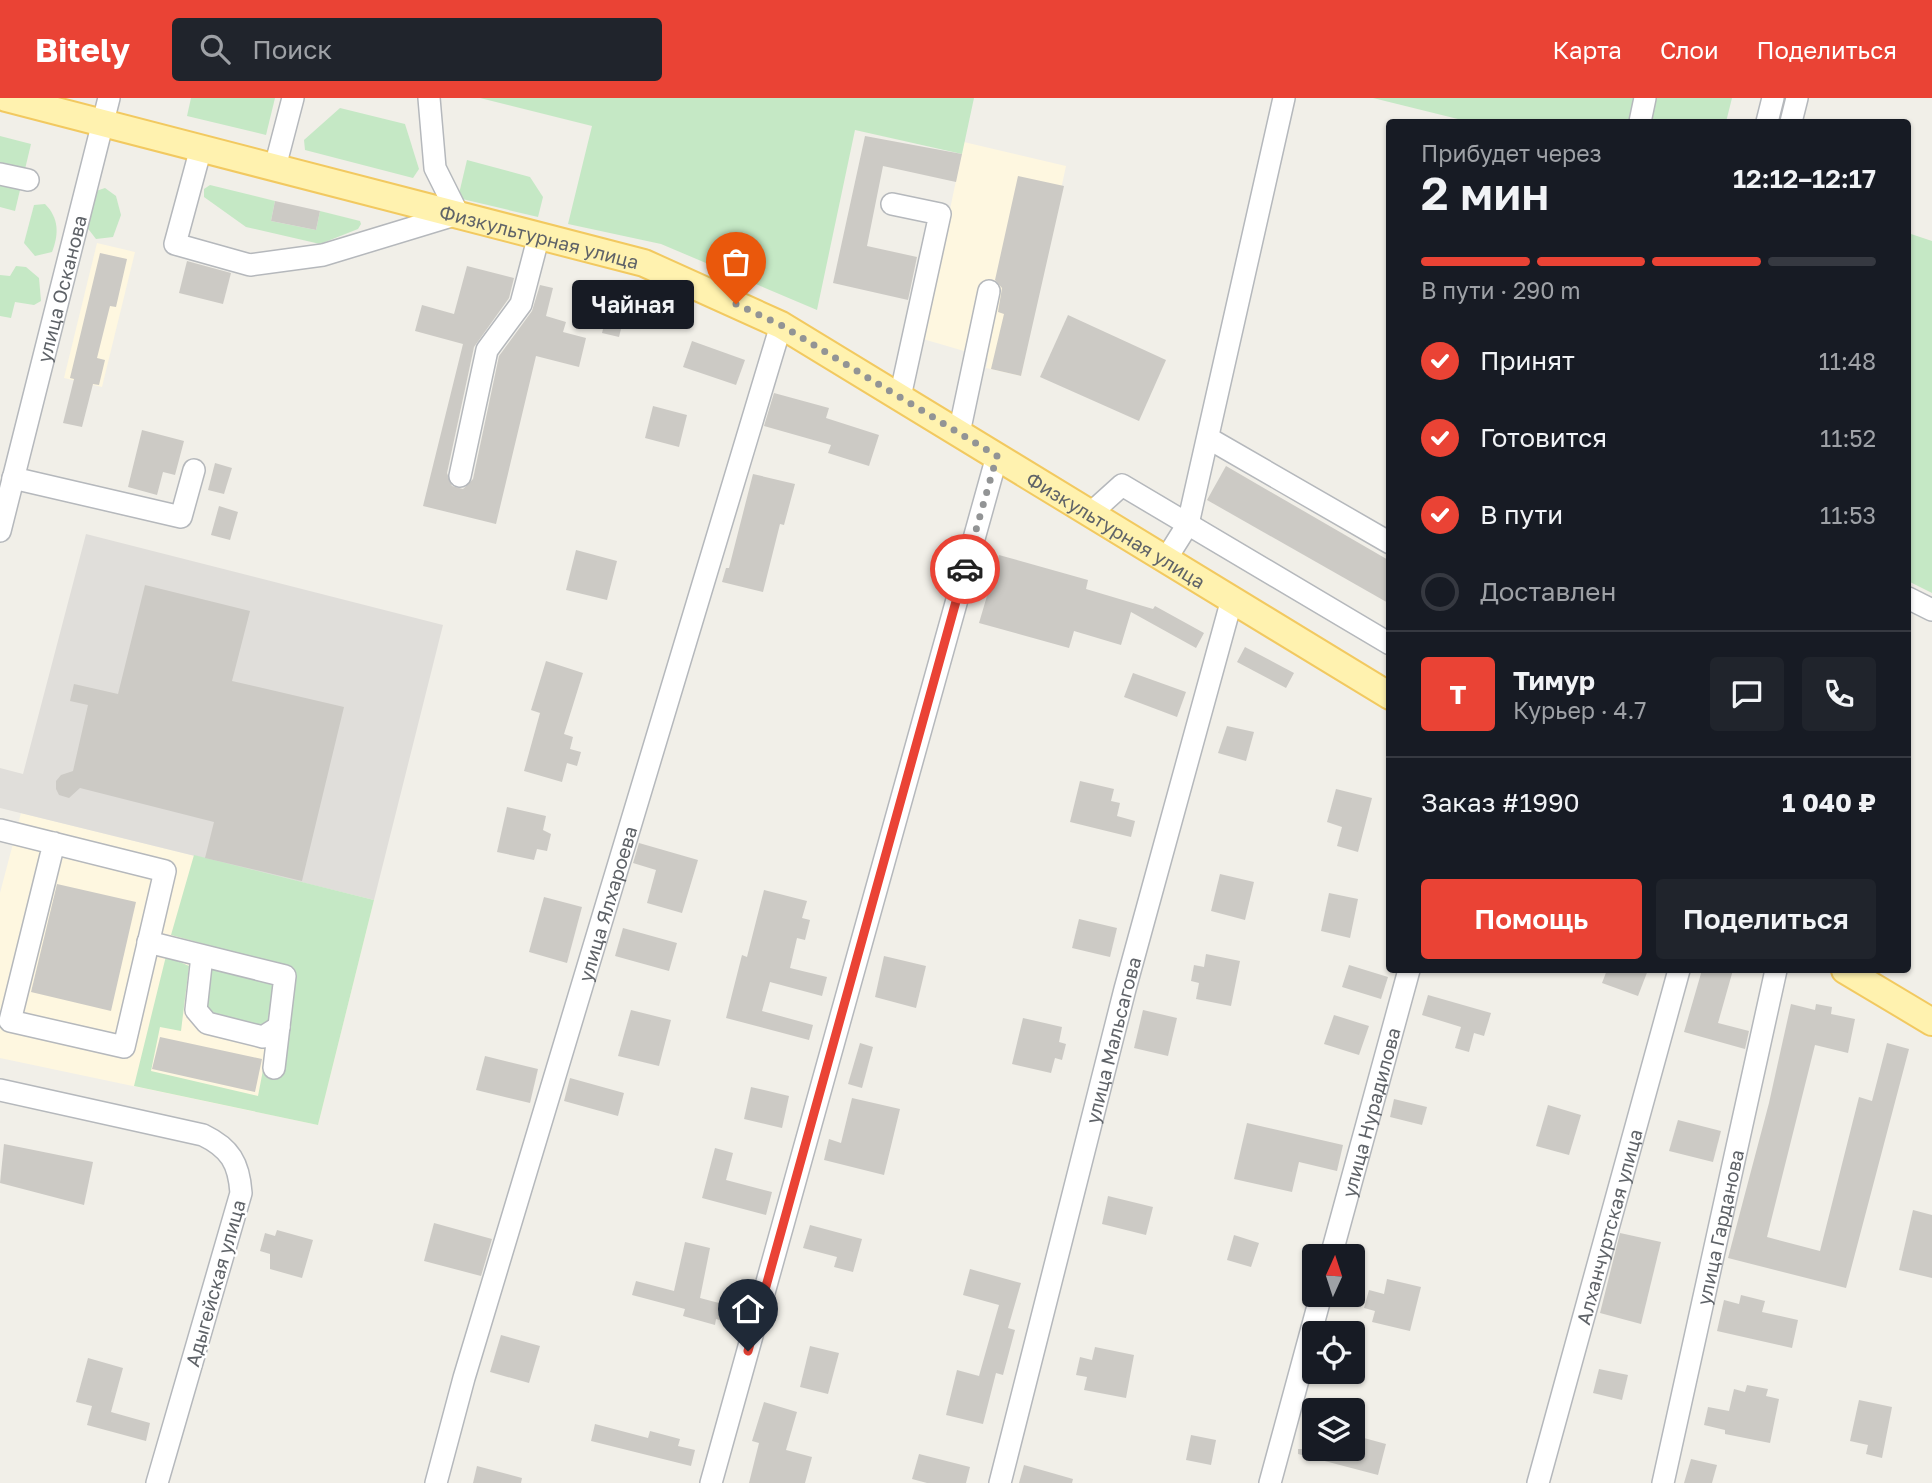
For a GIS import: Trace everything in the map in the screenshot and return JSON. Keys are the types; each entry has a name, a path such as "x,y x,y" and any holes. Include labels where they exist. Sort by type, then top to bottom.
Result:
{"main road":[{"name":"Физкультурная улица","path":"6,98 105,110 201,148 645,263 781,325 1386,694"},
{"path":"1850,973 1932,1022"}],"street":[{"path":"275,167 293,98"},
{"path":"201,148 176,244 250,265 323,255 458,214 435,168 429,98"},
{"path":"1166,559 1188,524 1284,98"},
{"path":"1641,119 1645,98"},
{"path":"1768,119 1773,98"},
{"path":"1792,119 1797,98"},
{"name":"улица Осканова","path":"0,530 105,110"},
{"path":"0,174 27,180"},
{"path":"892,204 940,214 900,397"},
{"path":"460,476 487,350 521,304 539,235"},
{"path":"959,433 989,290"},
{"name":"улица Ялхароева","path":"436,1483 468,1366 781,325"},
{"path":"1208,438 1386,541"},
{"path":"711,1483 997,456"},
{"path":"13,478 181,517 194,470"},
{"path":"1091,513 1122,485 1386,642"},
{"name":"улица Мальсагова","path":"1000,1483 1125,989 1231,599"},
{"path":"1911,600 1932,610"},
{"path":"0,830 54,843 165,871 124,1047 10,1021 54,843"},
{"path":"148,942 285,976 274,1068"},
{"path":"202,956 196,1010 207,1023 263,1037 279,1027"},
{"name":"улица Нурадилова","path":"1334,1244 1408,973"},
{"name":"Алханчуртская улица","path":"1538,1483 1678,973"},
{"name":"улица Гарданова","path":"1663,1483 1775,973"},
{"name":"Адыгейская улица","path":"0,1090 203,1135 222,1144 234,1158 241,1193 157,1483"},
{"path":"1270,1483 1318,1307"}],"shaded area":[{"path":"964,142 1066,166 1021,376 986,368 988,358 923,339"},
{"path":"97,243 135,252 102,387 64,378"},
{"path":"86,534 443,625 374,900 0,808 0,768 23,774"},
{"path":"21,813 374,900 318,1125 0,1058 0,893"}],"green space":[{"path":"191,98 275,98 266,135 187,116"},
{"path":"480,98 974,98 962,154 855,130 817,310 661,244 568,224 592,126"},
{"path":"1373,98 1732,98 1727,119 1458,119"},
{"path":"340,108 405,124 419,169 413,178 305,150 304,140"},
{"path":"0,136 31,144 15,211 0,207"},
{"path":"467,160 530,177 543,197 538,217 458,198"},
{"path":"210,185 275,201 271,221 316,230 320,211 360,221 361,224 358,229 320,244 246,227 204,197 204,189"},
{"path":"105,188 116,196 121,215 113,237 96,239 86,226 96,191"},
{"path":"45,204 55,221 56,239 52,252 35,256 24,243 34,205"},
{"path":"1911,234 1932,241 1932,593 1911,582"},
{"path":"16,266 26,267 39,278 41,301 34,305 15,302 11,318 0,316 0,275 10,276"},
{"path":"194,855 374,900 318,1125 134,1086 166,956 189,966 181,1031 160,1027 151,1071 258,1096 263,1070 283,1074 295,979 289,967 171,935"},
{"path":"213,968 272,983 278,991 272,1023 260,1030 212,1019 202,1006 207,973"}],"building":[{"path":"865,136 962,154 956,182 883,166 867,246 917,257 908,300 833,283"},
{"path":"1018,176 1064,186 1021,376 991,369 1004,314 998,312 1002,288 995,280"},
{"path":"275,201 320,211 316,230 271,221"},
{"path":"100,253 127,259 116,307 110,306 97,358 105,360 99,385 93,384 82,427 63,423 74,379 70,378"},
{"path":"187,261 231,273 223,304 179,293"},
{"path":"467,266 514,278 509,298 474,347 447,473 452,486 463,489 473,479 499,356 532,311 540,285 553,288 546,316 566,322 563,332 586,338 579,367 536,356 496,524 423,506 463,344 415,331 422,305 454,314"},
{"path":"608,309 625,313 619,337 602,333"},
{"path":"1068,315 1166,360 1139,421 1040,377"},
{"path":"692,341 745,360 736,385 683,367"},
{"path":"774,393 829,408 826,418 879,435 869,466 828,453 831,445 764,426"},
{"path":"653,406 687,415 679,447 645,438"},
{"path":"142,430 184,441 175,475 163,472 157,495 128,487"},
{"path":"215,463 232,468 224,494 208,490"},
{"path":"1226,466 1386,559 1386,602 1207,500"},
{"path":"753,474 795,484 784,525 780,524 763,592 722,582 726,568 729,568"},
{"path":"219,506 238,512 230,540 211,535"},
{"path":"576,550 617,561 607,600 566,590"},
{"path":"999,555 1088,580 1086,589 1153,609 1155,606 1204,633 1196,648 1131,612 1121,645 1074,631 1069,648 979,623"},
{"path":"145,585 250,611 232,681 344,707 302,881 205,858 214,822 80,788 69,798 59,795 56,781 61,775 73,771 88,705 70,701 74,684 118,694"},
{"path":"1245,647 1294,673 1286,688 1237,662"},
{"path":"546,661 583,673 564,734 573,737 570,749 581,752 577,766 567,763 562,782 524,771 540,713 531,710"},
{"path":"1133,673 1186,692 1177,717 1124,697"},
{"path":"1227,726 1254,732 1246,761 1218,753"},
{"path":"1080,781 1114,789 1111,801 1120,803 1117,816 1135,821 1131,837 1070,822"},
{"path":"1336,789 1372,798 1358,852 1337,846 1342,827 1327,822"},
{"path":"507,807 546,816 543,830 551,834 547,851 537,849 534,860 497,852"},
{"path":"639,843 698,860 682,913 647,903 656,870 633,863"},
{"path":"1220,874 1254,882 1245,920 1211,911"},
{"path":"57,884 136,902 111,1011 31,992"},
{"path":"764,890 807,901 802,918 810,920 805,940 797,938 790,968 827,977 822,996 770,982 762,1011 813,1025 809,1040 726,1018 742,955 747,957"},
{"path":"1329,893 1358,899 1350,938 1321,931"},
{"path":"544,897 582,907 567,963 529,952"},
{"path":"1079,919 1117,928 1110,957 1072,948"},
{"path":"623,928 677,943 669,971 615,956"},
{"path":"1206,954 1240,961 1231,1006 1196,999 1199,983 1191,981 1194,965 1204,967"},
{"path":"884,956 926,966 916,1008 875,997"},
{"path":"1349,965 1388,977 1381,999 1342,987"},
{"path":"1606,973 1647,973 1638,996 1602,983"},
{"path":"1701,973 1732,973 1718,1023 1749,1031 1745,1049 1684,1032"},
{"path":"1428,995 1491,1013 1484,1036 1474,1033 1469,1052 1455,1048 1461,1027 1422,1015"},
{"path":"1791,1004 1815,1010 1816,1004 1832,1007 1831,1014 1855,1019 1848,1053 1815,1045 1767,1237 1820,1251 1859,1097 1872,1101 1887,1043 1909,1049 1846,1288 1728,1258 1769,1103"},
{"path":"631,1010 671,1020 659,1066 618,1056"},
{"path":"1143,1010 1177,1018 1168,1056 1134,1048"},
{"path":"1334,1015 1369,1026 1359,1055 1324,1044"},
{"path":"1023,1018 1062,1027 1059,1042 1066,1044 1062,1060 1055,1058 1051,1073 1012,1064"},
{"path":"160,1037 262,1059 255,1092 152,1069"},
{"path":"860,1043 873,1047 862,1088 848,1084"},
{"path":"485,1056 538,1069 530,1103 476,1090"},
{"path":"570,1078 624,1093 618,1116 564,1101"},
{"path":"751,1087 789,1096 782,1128 744,1119"},
{"path":"852,1098 900,1109 884,1175 824,1160 829,1139 841,1143"},
{"path":"1394,1099 1427,1107 1422,1125 1390,1117"},
{"path":"1548,1105 1581,1115 1569,1155 1536,1146"},
{"path":"1678,1120 1721,1131 1713,1162 1669,1151"},
{"path":"1247,1123 1343,1145 1337,1171 1299,1162 1292,1192 1234,1179"},
{"path":"4,1144 93,1162 84,1205 0,1183"},
{"path":"715,1148 733,1153 726,1180 772,1192 766,1215 702,1198"},
{"path":"1108,1196 1153,1207 1146,1235 1102,1224"},
{"path":"1913,1210 1932,1215 1932,1278 1899,1270"},
{"path":"434,1223 492,1239 481,1276 424,1261"},
{"path":"810,1225 862,1239 853,1272 834,1267 837,1257 803,1248"},
{"path":"277,1230 313,1240 302,1278 270,1269 270,1254 260,1251 265,1233 275,1236"},
{"path":"1620,1233 1661,1242 1641,1324 1600,1313"},
{"path":"1234,1235 1259,1243 1251,1267 1227,1260"},
{"path":"685,1242 710,1248 700,1298 738,1308 735,1324 716,1319 715,1325 683,1316 685,1309 632,1295 636,1281 674,1291"},
{"path":"970,1269 1021,1283 1008,1328 1015,1330 1003,1375 996,1373 983,1424 946,1415 957,1370 979,1376 999,1305 963,1295"},
{"path":"1387,1279 1421,1287 1410,1331 1372,1322 1375,1311 1364,1308 1369,1290 1384,1294"},
{"path":"1741,1295 1765,1301 1762,1312 1798,1320 1792,1348 1717,1331 1724,1300 1739,1304"},
{"path":"501,1335 540,1346 529,1383 490,1372"},
{"path":"810,1346 839,1353 828,1394 800,1387"},
{"path":"1095,1347 1134,1355 1126,1398 1084,1390 1087,1377 1076,1375 1080,1357 1092,1360"},
{"path":"88,1358 123,1368 111,1412 150,1423 146,1441 87,1425 92,1406 76,1402"},
{"path":"1599,1369 1628,1375 1622,1400 1593,1393"},
{"path":"1747,1385 1768,1389 1766,1396 1779,1399 1770,1443 1725,1434 1725,1430 1704,1425 1708,1407 1729,1411 1734,1389 1745,1392"},
{"path":"1859,1400 1892,1407 1882,1458 1866,1454 1868,1445 1850,1441"},
{"path":"764,1402 797,1412 786,1450 812,1457 805,1483 749,1483 759,1443 752,1441"},
{"path":"595,1424 648,1438 650,1431 680,1439 678,1446 695,1450 691,1466 591,1441"},
{"path":"1191,1435 1216,1440 1211,1465 1186,1460"},
{"path":"1365,1438 1386,1444 1378,1475 1325,1461 1365,1461"},
{"path":"919,1454 970,1467 966,1483 927,1483 912,1479"},
{"path":"1691,1459 1717,1465 1712,1483 1684,1483"},
{"path":"1024,1465 1073,1479 1072,1483 1019,1483"},
{"path":"477,1466 522,1478 521,1483 473,1483"}],"way so far":[{"path":"736,304 781,325 997,456 965,569"}],"place":[{"name":"Чайная","path":"736,304"}],"route":[{"path":"748,1351 965,569"}]}
